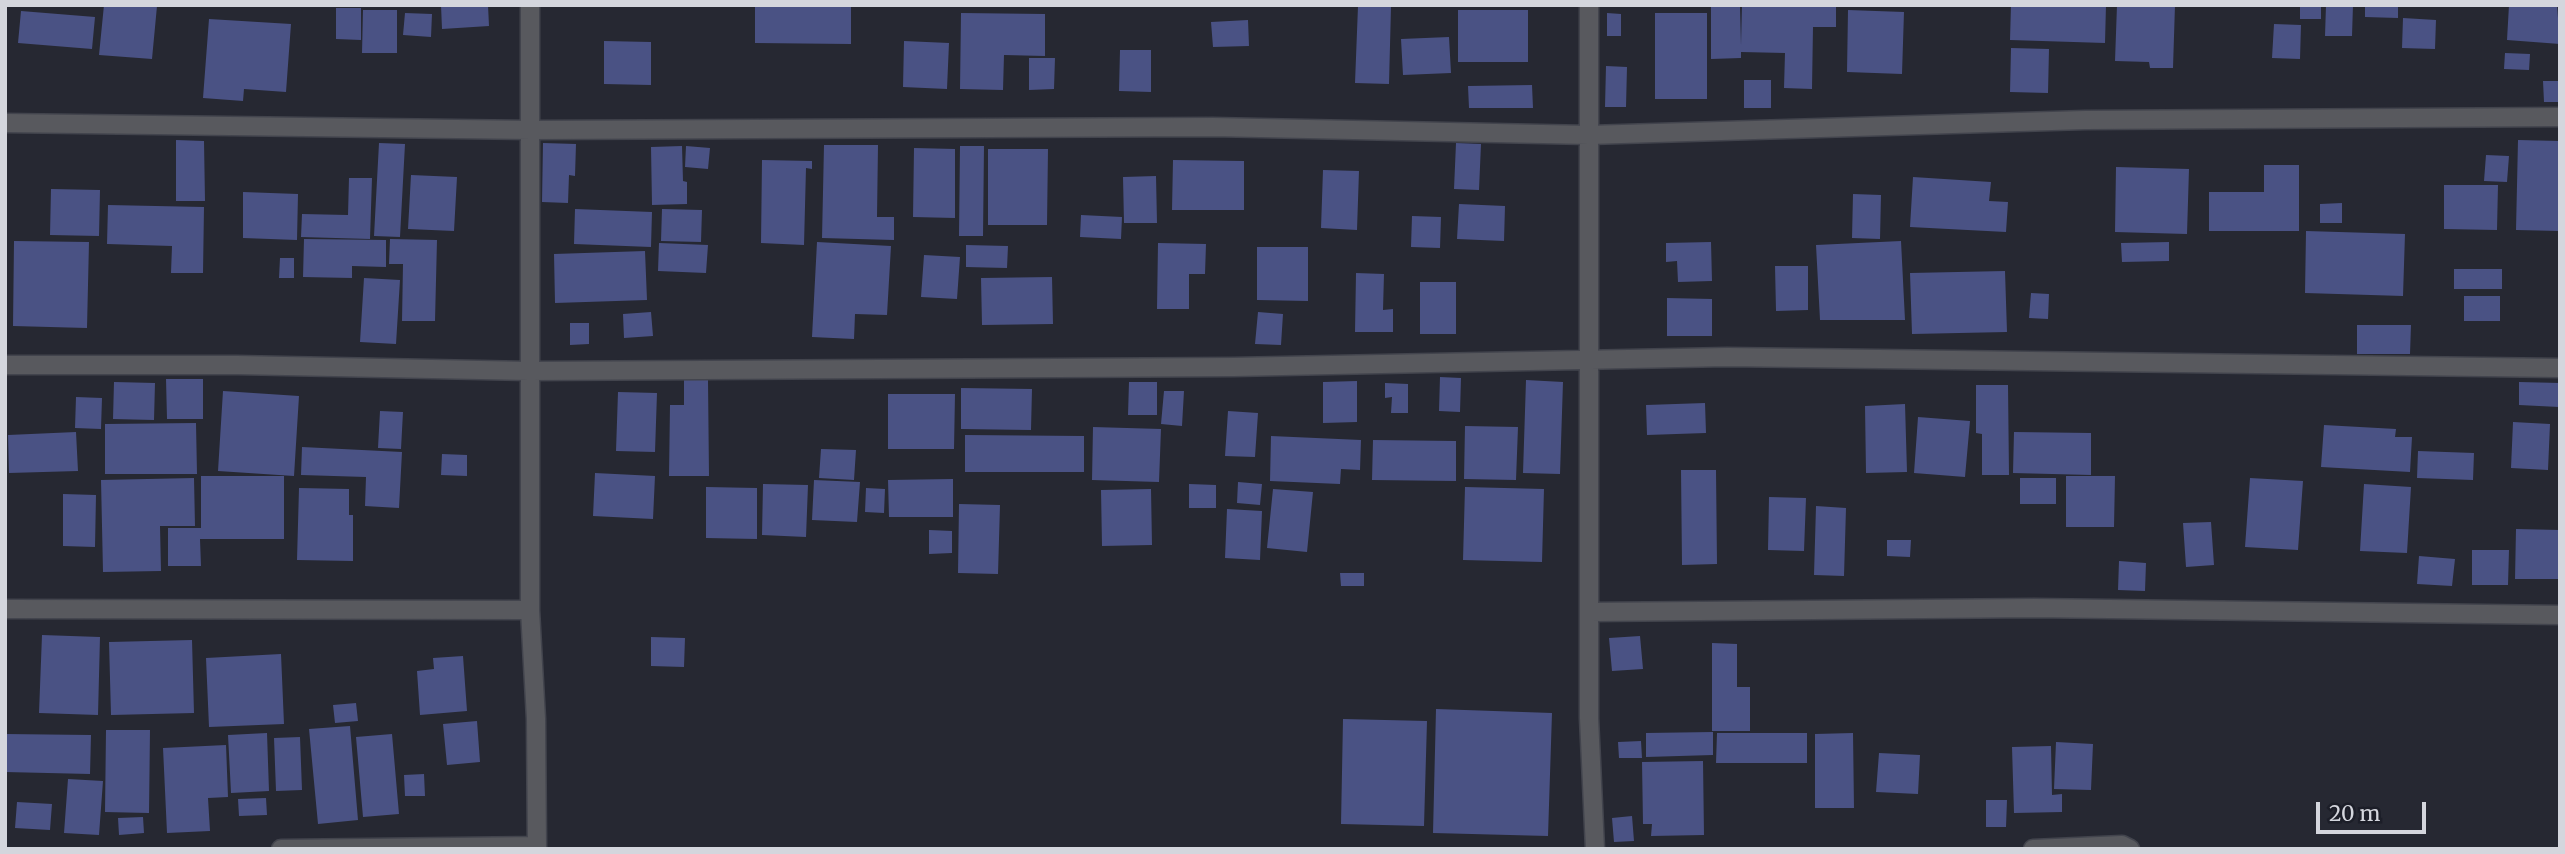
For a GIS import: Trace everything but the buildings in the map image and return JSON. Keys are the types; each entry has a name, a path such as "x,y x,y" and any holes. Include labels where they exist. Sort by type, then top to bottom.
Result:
{"street":[{"path":"281,849 537,848 536,719 530,611 530,5"},
{"path":"1589,5 1589,718 1595,849"},
{"path":"5,123 531,130 1213,127 1589,135 2085,120 2560,117"},
{"path":"5,365 529,371 1233,367 1727,357 2560,368"},
{"path":"1590,611 2034,608 2560,615"},
{"path":"5,609 530,611"},
{"path":"2033,849 2123,845 2130,849"}]}
